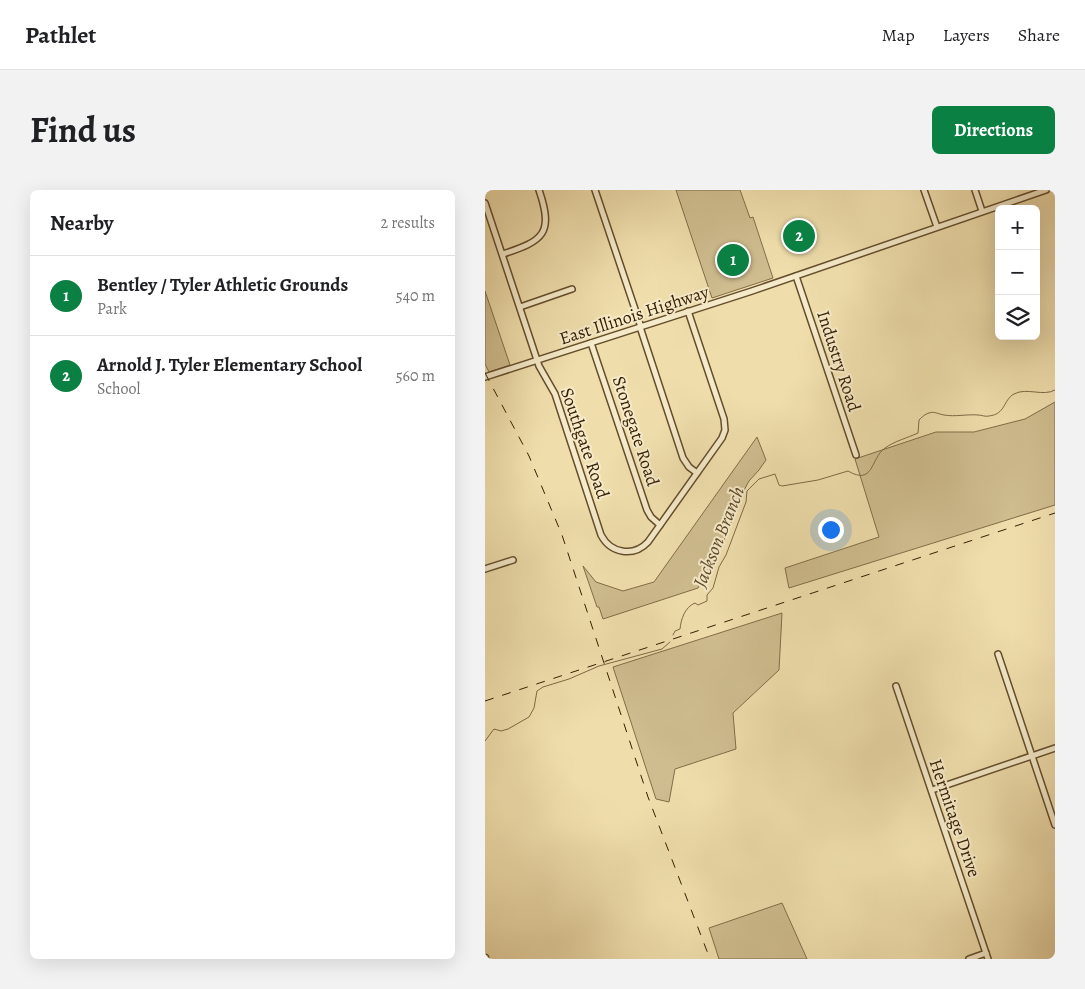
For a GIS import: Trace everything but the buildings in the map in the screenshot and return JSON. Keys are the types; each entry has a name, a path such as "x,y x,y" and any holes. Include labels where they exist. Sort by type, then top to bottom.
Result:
{"street":[{"path":"503,254 532,244 543,232 547,218 539,190"},
{"path":"595,190 683,458 689,467 697,473"},
{"path":"925,190 937,227"},
{"path":"975,190 982,211"},
{"name":"East Illinois Highway","path":"485,377 796,276 982,211 1027,193 1046,190"},
{"name":"Southgate Road","path":"485,202 543,374 553,390 601,534 614,549 627,552 641,548 649,542 660,525"},
{"name":"Industry Road","path":"796,276 856,455"},
{"path":"520,306 572,290"},
{"path":"660,525 722,438 725,430 725,421 689,311"},
{"name":"Stonegate Road","path":"591,343 647,510 651,517 660,525"},
{"path":"485,569 513,560"},
{"path":"998,654 1055,825"},
{"name":"Hermitage Drive","path":"896,686 987,956"},
{"path":"932,790 1055,748"},
{"path":"969,959 987,956"}],"shaded area":[{"path":"676,190 740,190 750,218 753,217 773,278 712,298"},
{"path":"485,291 510,365 489,372 485,364"},
{"path":"1055,402 1055,505 789,588 785,568 879,537 855,459 936,432 974,432 1025,419"},
{"path":"757,437 766,460 749,481 743,492 725,538 698,588 603,619 583,566 596,582 623,591 654,582"},
{"path":"782,613 779,670 733,713 736,749 675,769 669,802 656,799 613,667"},
{"path":"782,903 807,959 719,959 709,928"}],"waterway":[{"name":"Jackson Branch","path":"673,635 675,631 680,629 686,610 695,603 698,605 707,601 707,595 713,588 719,567 726,555 746,502 747,491 759,479 775,474 779,485 782,486 818,480 848,471 856,475 863,475 871,469 885,448 918,433 919,420 928,413 933,412 948,416 995,415 999,413 1014,394 1024,391 1045,393 1055,390"},
{"name":"Jackson Branch","path":"485,741 494,729 501,731 508,729 529,717 534,708 537,691 543,687 569,679 599,666 662,649 670,642"}],"railway":[{"path":"485,373 529,456 562,535 648,797 710,959"},
{"path":"485,701 1055,513"}],"place":[{"name":"Arnold J. Tyler Elementary School","path":"799,236"},
{"name":"Bentley / Tyler Athletic Grounds","path":"733,260"}]}
